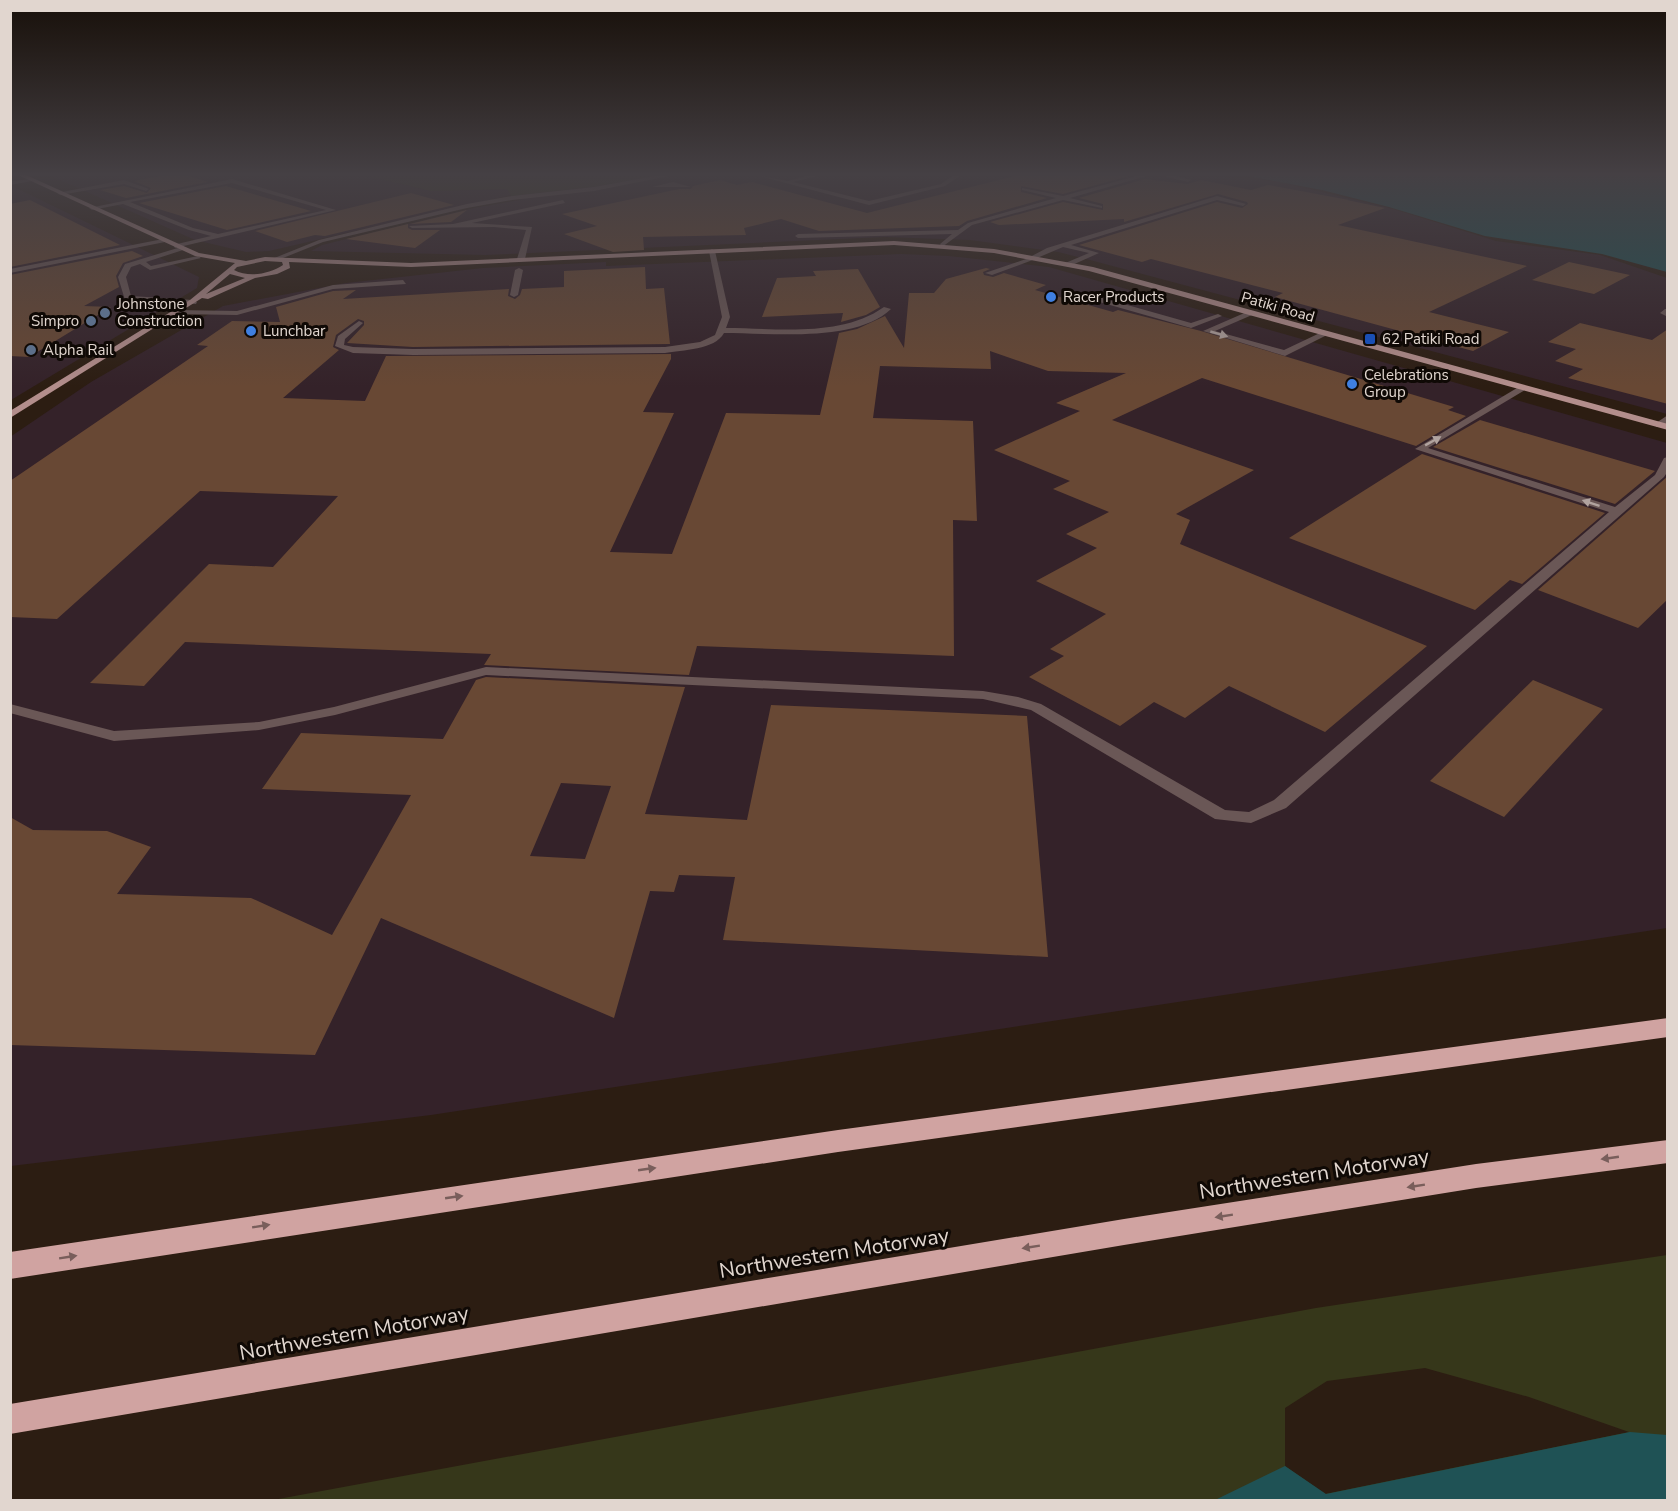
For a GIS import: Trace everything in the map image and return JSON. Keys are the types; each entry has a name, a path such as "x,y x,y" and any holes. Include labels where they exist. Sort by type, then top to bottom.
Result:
{"highway":[{"path":"10,1266 370,1209 1068,1107 1668,1027"},
{"name":"Northwestern Motorway","path":"10,1419 1124,1232 1476,1176 1668,1151"}],"main road":[{"path":"174,246 209,266"},
{"name":"Patiki Road","path":"197,257 243,262 276,259 411,265 837,246"},
{"name":"Patiki Road","path":"946,246 1067,264 1663,426"},
{"path":"270,273 288,266 285,261"},
{"path":"193,302 220,277 229,272 229,268 243,262"},
{"name":"Patiki Road","path":"261,275 372,264"},
{"path":"219,269 238,275 261,275"},
{"path":"10,415 193,302 261,275"}],"lane":[{"path":"10,272 141,246"},
{"path":"184,246 128,266 122,277 128,298 193,302"},
{"path":"276,259 309,246"},
{"path":"522,259 525,246"},
{"path":"989,273 1063,246"},
{"path":"1066,246 1096,253 1067,264"},
{"path":"359,323 341,338 339,346 353,350 413,352 665,350 702,344 718,336 726,317 712,251"},
{"path":"141,261 150,268 197,257"},
{"path":"514,295 519,270"},
{"path":"176,312 237,313 333,287 403,282"},
{"path":"1099,299 1191,326 1234,309"},
{"path":"720,330 806,330 855,326 880,316 887,309"},
{"path":"1249,313 1207,330 1285,353 1325,334"},
{"path":"1522,388 1490,409 1420,448 1617,511"},
{"path":"1663,426 1668,418"},
{"path":"10,708 114,736 259,726 335,711 486,671 983,695 1036,707 1221,815 1251,818 1280,804 1659,477 1668,459"}],"shaded area":[{"path":"10,246 134,246 199,277 197,288 11,400"},
{"path":"218,246 293,246 269,251 246,252"},
{"path":"321,246 696,246 485,255 311,251"},
{"path":"1010,246 1530,246 1600,255 1667,278 1667,414 1090,260 1058,252"},
{"path":"901,254 949,256 1049,267 1667,443 1667,928 431,1115 11,1166 10,437 91,382 223,306 346,283 483,268 606,262 606,266"}],"green space":[{"path":"1667,1255 1667,1500 273,1500 1316,1308","holes":["1425,1368 1529,1397 1629,1432 1325,1494 1285,1466 1285,1408 1327,1381"]}],"water":[{"path":"1547,246 1667,246 1667,272 1602,254"},
{"path":"1630,1432 1667,1435 1667,1500 1215,1500 1285,1466 1326,1494"}],"building":[{"path":"10,246 117,246 10,267"},
{"path":"396,246 418,246 415,248"},
{"path":"595,246 644,246 644,250 613,252"},
{"path":"1081,246 1433,246 1527,266 1429,312 1509,332 1473,351 1275,297 1283,293 1151,259 1142,262"},
{"path":"132,251 143,256 123,263 116,276 119,287 84,306 111,307 29,357 10,356 10,275"},
{"path":"1569,262 1630,275 1594,294 1532,280"},
{"path":"645,267 646,289 664,288 670,344 413,347 347,343 364,325 364,321 358,319 336,335 333,347 339,350 283,398 365,401 386,356 671,354 671,359 643,412 674,413 610,552 672,554 726,413 820,415 839,333 857,329 885,316 904,348 909,293 934,293 946,279 986,268 990,269 983,272 984,275 993,277 1004,273 1046,285 1035,290 1113,312 1118,310 1201,331 1454,407 1448,410 1466,416 1416,446 1202,378 1112,420 1254,470 1176,514 1190,520 1180,544 1427,646 1325,732 1229,686 1185,718 1154,702 1120,726 1029,677 1064,656 1050,649 1106,614 1036,581 1097,548 1066,534 1109,512 1053,489 1070,481 994,450 1080,411 1056,403 1126,373 1048,371 990,351 991,369 880,366 873,418 973,421 977,521 953,520 954,656 697,646 689,675 484,665 491,654 185,642 144,686 90,683 209,564 273,567 338,496 200,491 57,619 10,617 10,481 208,346 197,345 232,321 280,322 276,307 333,291 356,290 343,299 509,289 508,296 515,299 520,295 522,289 564,287 564,271"},
{"path":"858,269 880,307 866,315 841,322 843,313 762,317 777,278 816,276 813,271"},
{"path":"1580,323 1652,340 1668,329 1668,404 1568,378 1583,369 1555,361 1576,349 1548,342"},
{"path":"1480,420 1655,471 1615,504 1433,447"},
{"path":"1422,454 1605,513 1522,584 1510,580 1475,610 1289,538"},
{"path":"1668,476 1668,599 1638,628 1538,590"},
{"path":"486,677 685,687 645,814 747,820 771,705 1027,716 1048,957 723,940 735,877 679,875 674,892 650,891 614,1018 381,918 315,1055 10,1045 10,817 33,830 107,831 151,847 117,894 251,898 332,935 411,795 262,789 301,733 443,739 476,680","holes":["561,783 611,786 585,859 530,856"]},
{"path":"1533,680 1603,709 1504,817 1430,781"}],"place":[{"name":"Racer Products","path":"1051,297"},
{"name":"Johnstone Construction","path":"105,313"},
{"name":"Simpro","path":"91,321"},
{"name":"Lunchbar","path":"251,331"},
{"name":"62 Patiki Road","path":"1370,339"},
{"name":"Alpha Rail","path":"31,350"},
{"name":"Celebrations Group","path":"1352,384"}]}
